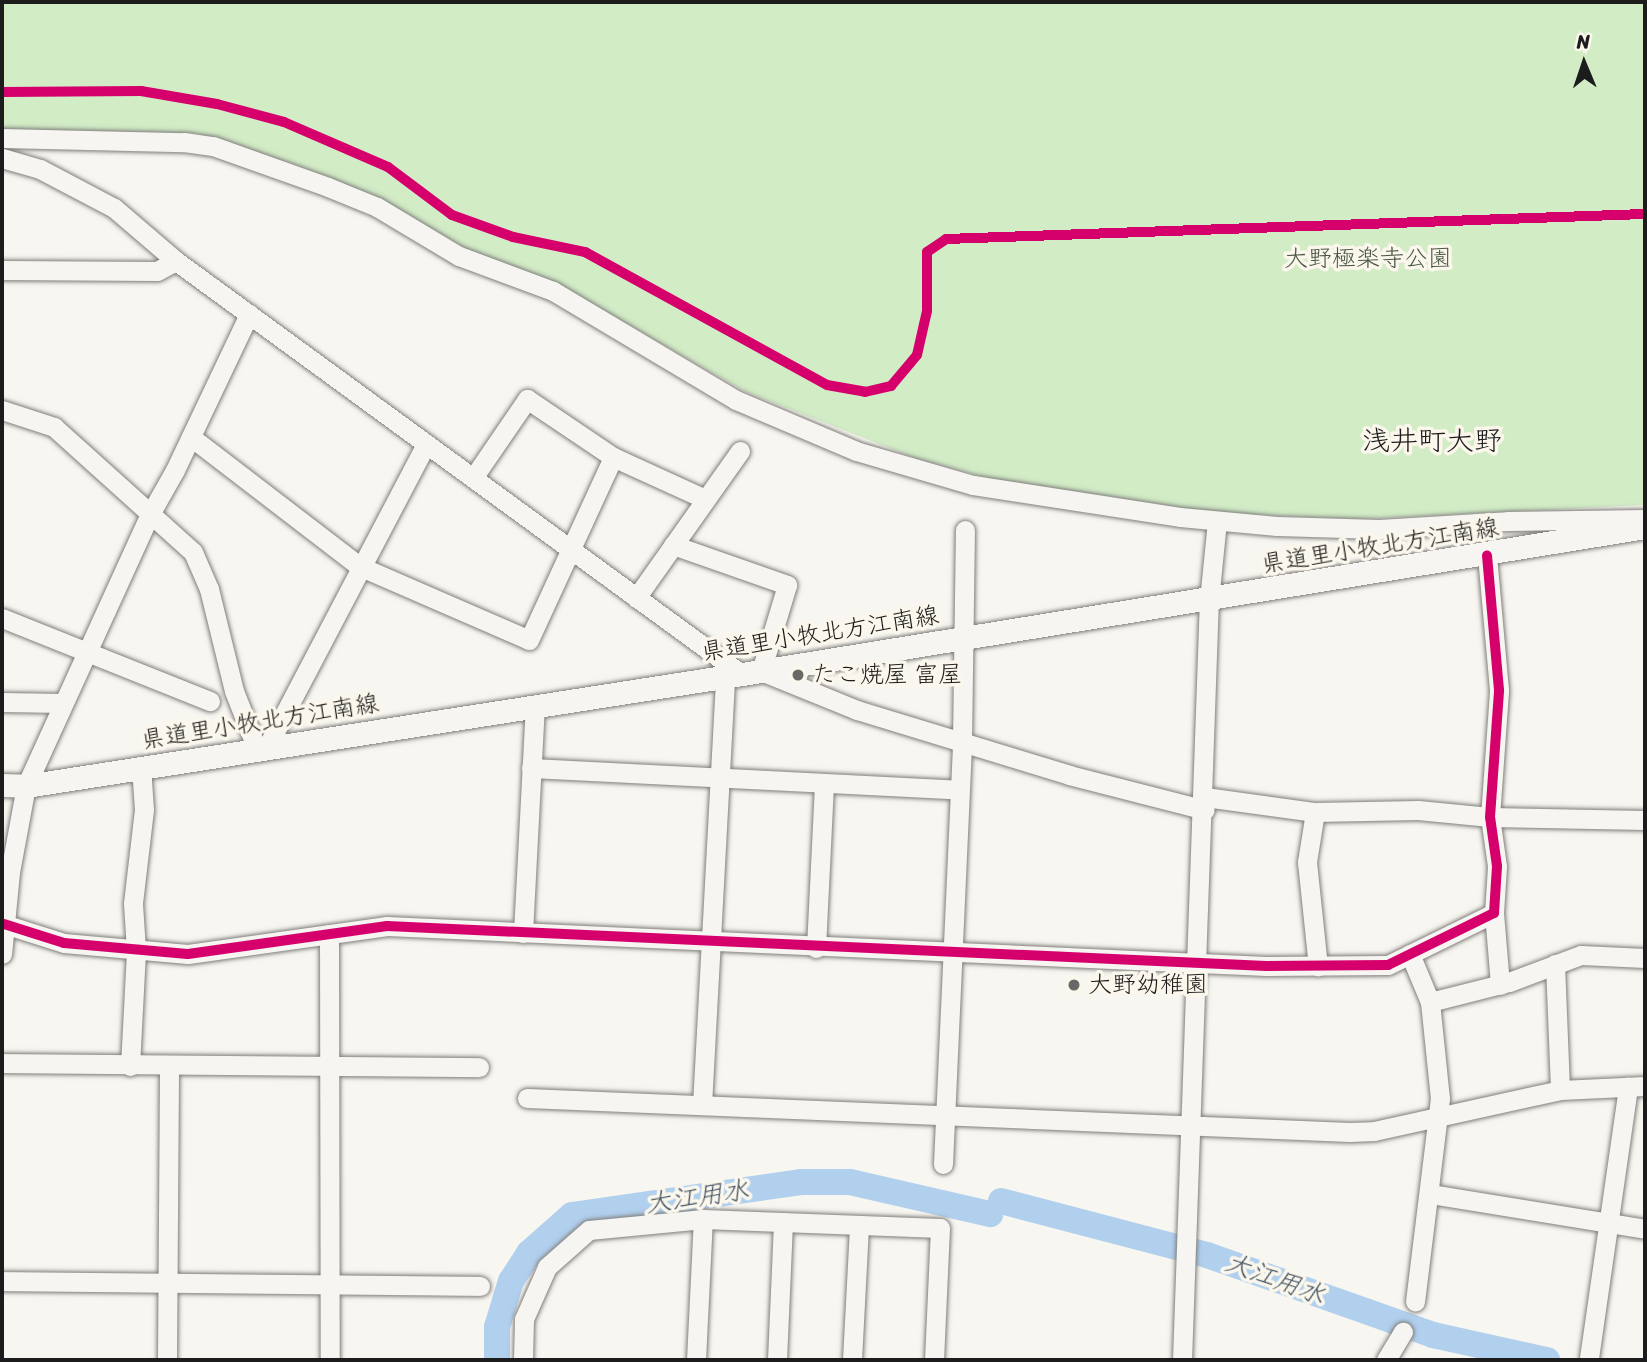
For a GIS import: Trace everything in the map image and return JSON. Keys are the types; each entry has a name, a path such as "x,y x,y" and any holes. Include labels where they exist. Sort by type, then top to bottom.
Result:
{"main road":[{"name":"県道里小牧北方江南線","path":"2,785 26,786 1487,556 1645,527"}],"street":[{"path":"2,138 184,142 213,146 377,207 459,256 553,291 736,400 856,452 1030,497 1079,499 1217,521 1378,529 1508,521 1645,519"},
{"path":"2,158 77,186 135,224 176,261 742,673 962,742 1205,804 1315,812 1418,810 1490,817 1645,820"},
{"path":"2,270 157,271 176,261"},
{"path":"2,954 4,924 26,786 145,524 191,437 249,314"},
{"path":"473,478 527,399 613,457 705,499"},
{"path":"2,410 54,427 145,524 193,552 201,568 223,659 262,748"},
{"path":"191,437 359,566 529,640 613,457"},
{"path":"262,748 426,444"},
{"path":"636,598 740,451"},
{"path":"1182,1360 1205,804 1209,600 1217,521"},
{"path":"943,1164 962,742 965,530"},
{"path":"673,545 787,585 742,673 719,777 702,1105"},
{"path":"1487,556 1494,593 1499,690 1490,817 1497,866 1494,913 1500,985"},
{"path":"2,618 210,701"},
{"path":"2,702 63,703"},
{"path":"523,933 535,705"},
{"path":"130,1066 136,950 133,903 144,810 141,766"},
{"path":"531,768 958,790"},
{"path":"816,948 824,783"},
{"path":"1315,812 1307,862 1318,967"},
{"path":"4,924 64,943 188,954 387,926 816,948 1197,960 1318,967 1388,965 1494,913"},
{"path":"329,934 333,1068 330,1360"},
{"path":"1410,954 1430,1002 1438,1053 1438,1118 1415,1301"},
{"path":"1430,1002 1500,985 1581,955 1645,958"},
{"path":"1555,964 1560,1090"},
{"path":"2,1063 169,1067 479,1067"},
{"path":"167,1360 169,1067"},
{"path":"527,1098 947,1116 1191,1123 1349,1132 1438,1118 1560,1090 1637,1086 1609,1224 1589,1358"},
{"path":"1430,1194 1645,1230"},
{"path":"696,1360 703,1219"},
{"path":"523,1360 523,1319 547,1267 589,1230 703,1219 940,1228 934,1360"},
{"path":"777,1360 783,1222"},
{"path":"852,1360 859,1225"},
{"path":"2,1281 480,1286"},
{"path":"1385,1360 1403,1332"}],"green space":[{"name":"大野極楽寺公園","path":"2,2 1645,2 1645,505 1358,519 1219,513 992,479 915,458 746,392 563,287 463,250 387,204 290,163 196,133 2,131"}],"waterway":[{"name":"大江用水","path":"497,1360 497,1327 511,1281 529,1253 572,1215 801,1182 850,1182 990,1214"},
{"name":"大江用水","path":"1001,1201 1207,1255 1433,1335 1547,1360"}],"cycle path":[{"path":"2,92 141,91 217,104 284,122 388,167 452,215 513,237 585,252 827,385 865,392 891,386 917,355 927,311 927,252 946,239 1645,214"},
{"path":"4,924 64,943 188,954 387,926 1266,966 1388,965 1494,913 1497,866 1490,817 1499,690 1487,556"}],"place":[{"name":"たこ焼屋 富屋","path":"798,675"},
{"name":"大野幼稚園","path":"1074,985"}],"district":[{"name":"浅井町大野","path":"1432,441"}]}
